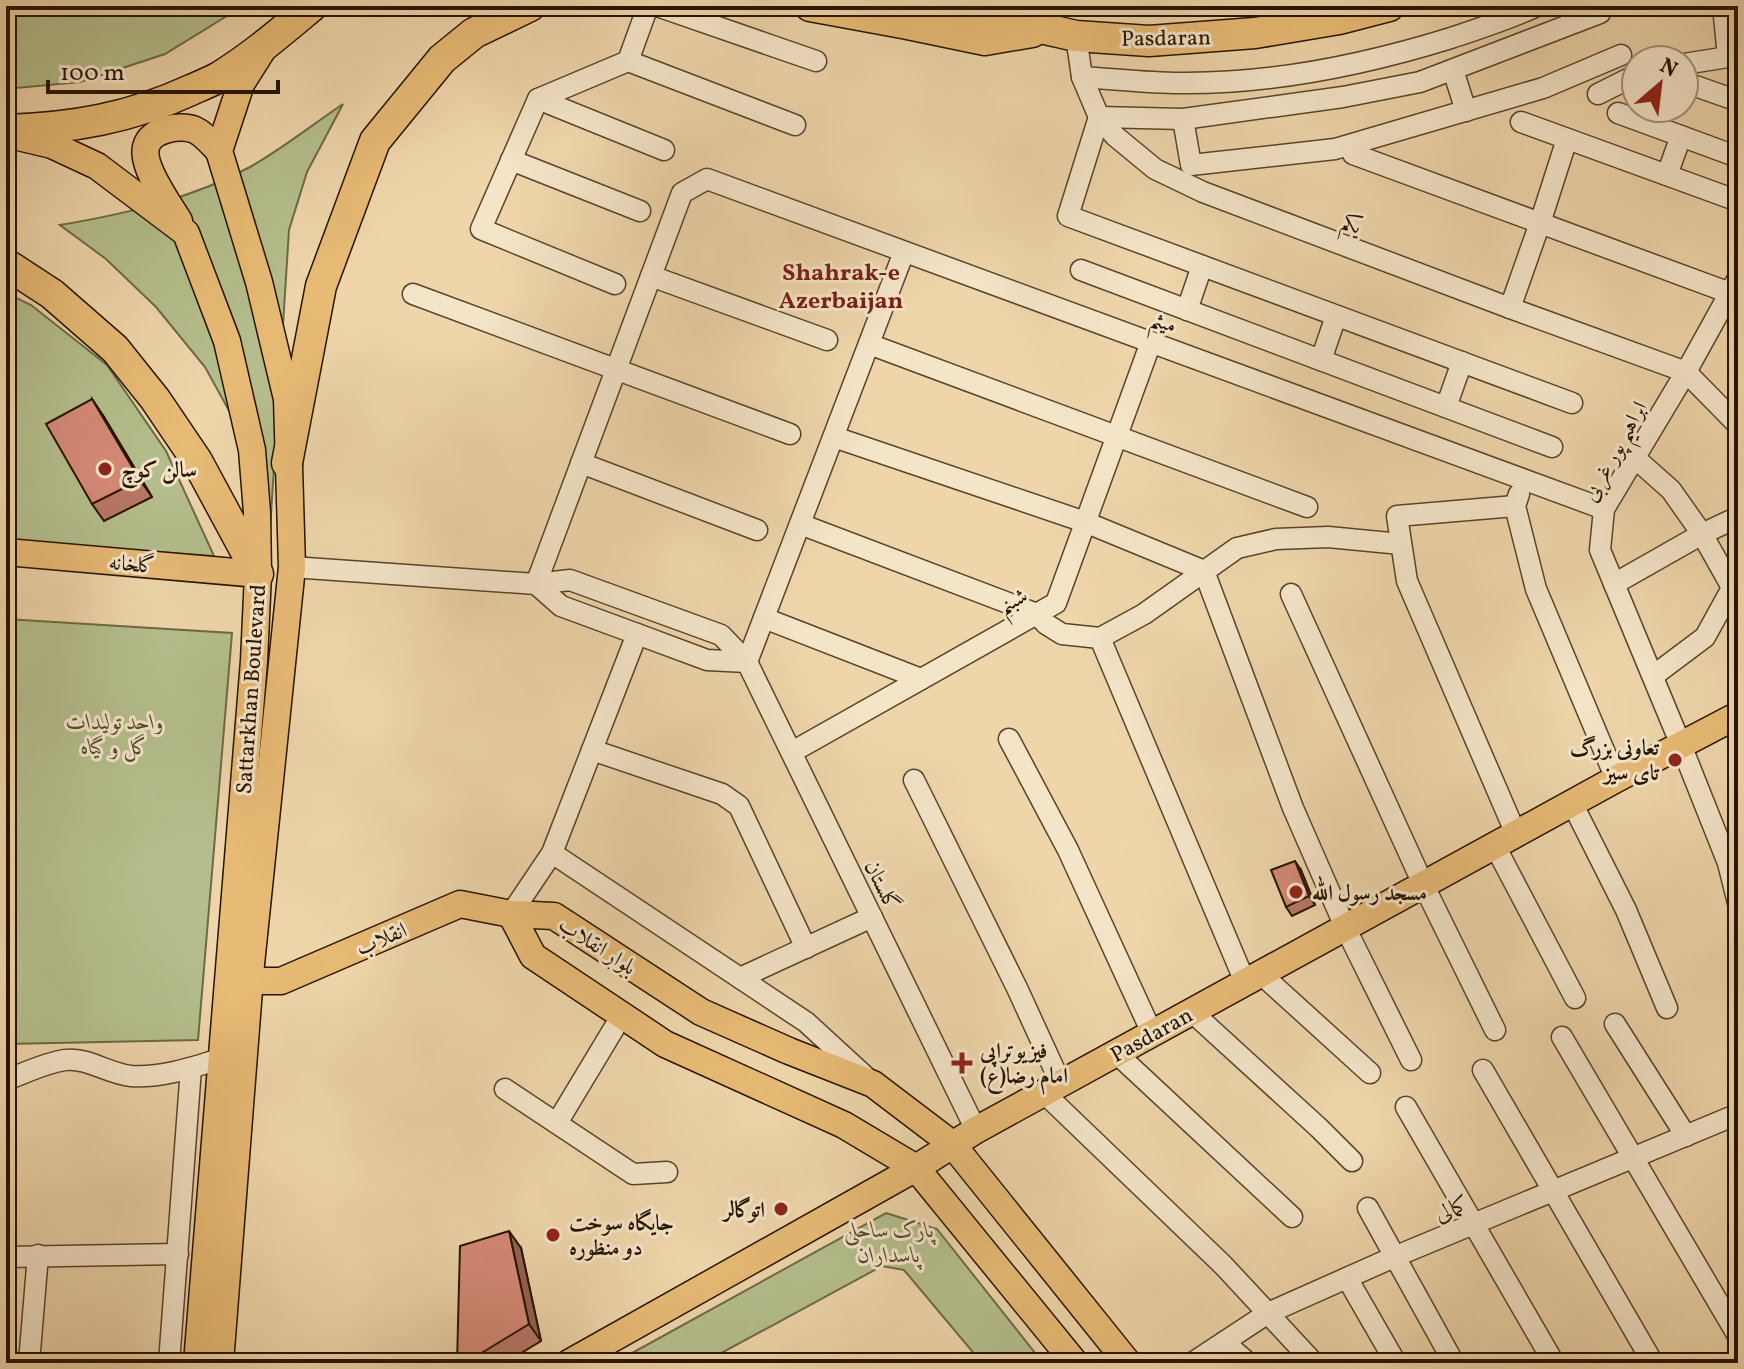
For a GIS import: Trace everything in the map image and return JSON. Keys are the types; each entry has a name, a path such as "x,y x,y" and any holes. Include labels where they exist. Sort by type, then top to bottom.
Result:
{"highway":[{"path":"6,132 107,120 164,102 218,78 312,6"},
{"path":"287,463 321,286 375,141 442,59 474,33 530,6"},
{"path":"810,6 985,40 1045,29"},
{"name":"Pasdaran","path":"943,6 1076,36 1149,41 1255,33 1339,19 1389,6"},
{"path":"982,6 1045,29"},
{"path":"6,264 52,294 115,349 155,399 197,461 258,574"}],"main road":[{"path":"219,151 241,84 266,44"},
{"name":"Sattarkhan Boulevard","path":"197,1363 254,661 258,574 252,450 227,341 186,233 148,170 145,147 152,136 167,129 186,127 199,131 219,151 259,282 287,399 292,567 251,981 220,1363"},
{"path":"6,132 52,145 97,166 186,233"},
{"name":"گلخانه","path":"6,552 258,574"},
{"name":"Pasdaran","path":"569,1363 1052,1088 1616,779 1732,722"},
{"name":"انقلاب","path":"251,981 281,981 460,904 511,914"},
{"name":"بلوار انقلاب","path":"511,914 533,956 665,1044 844,1125 916,1168 1075,1363"},
{"name":"بلوار انقلاب","path":"511,914 554,916 701,1012 873,1084 952,1144 1128,1363"}],"street":[{"path":"628,61 648,6"},
{"path":"657,6 816,61"},
{"path":"1082,77 1181,83 1258,79 1343,67 1419,48 1510,19 1537,6"},
{"path":"1700,62 1733,57 1723,6"},
{"path":"1572,403 1068,216 1099,117 1183,119 1343,97 1420,82 1600,13"},
{"name":"یکم","path":"1076,36 1082,77 1099,117 1115,136 1155,169 1203,192 1686,372"},
{"path":"1183,119 1191,165 1335,149 1543,88 1620,55"},
{"path":"615,284 481,229 538,99 628,61 795,125"},
{"path":"1453,70 1466,111"},
{"path":"1598,94 1620,83"},
{"path":"1700,88 1738,101"},
{"path":"538,99 664,150"},
{"path":"1618,113 1738,157"},
{"path":"1521,122 1738,201"},
{"path":"1667,175 1681,136"},
{"path":"1510,308 1567,139"},
{"path":"1353,154 1540,223 1734,286"},
{"path":"511,160 640,211"},
{"name":"میثم","path":"651,276 682,193 707,179 1604,509"},
{"path":"827,340 651,276 536,584 561,606 707,660 747,662 904,252"},
{"path":"1187,310 1202,266"},
{"path":"1081,270 1552,447"},
{"name":"ابراهیم پور غربی","path":"1734,286 1604,509 1600,550 1728,863 1738,903"},
{"path":"413,294 790,434"},
{"path":"1321,360 1336,316"},
{"name":"شبنم","path":"792,752 1056,603 1151,342"},
{"path":"869,344 1307,507"},
{"path":"1446,407 1462,362"},
{"path":"1686,372 1738,425"},
{"path":"834,437 1085,522 1204,571 1293,808 1345,927 1411,1060"},
{"path":"1635,458 1671,490 1736,590 1705,637 1653,676"},
{"path":"581,463 757,530"},
{"path":"1524,479 1515,506 1536,589 1616,779"},
{"path":"1515,506 1397,516 1407,581 1505,840 1575,998"},
{"path":"1614,584 1738,517"},
{"path":"800,524 1037,614 1062,634 1100,638 1144,614 1237,548 1276,539 1328,537 1401,544"},
{"name":"گلستان","path":"292,567 536,584 570,580 721,635 747,662 976,1130"},
{"path":"1291,594 1423,884 1495,1030"},
{"path":"764,618 921,679"},
{"path":"511,914 552,853 637,634"},
{"path":"1100,638 1253,978 1370,1073"},
{"path":"1009,739 1068,850 1152,1033"},
{"path":"592,750 722,794 739,806 806,948"},
{"path":"914,780 1017,988 1052,1088 1314,1363"},
{"path":"1572,803 1626,910 1667,1008"},
{"path":"552,853 806,1022 873,1084"},
{"path":"740,978 872,917"},
{"path":"1192,1012 1352,1161"},
{"path":"557,1123 622,1015"},
{"path":"1615,1024 1686,1136"},
{"path":"1562,1037 1738,1336"},
{"path":"1116,1053 1292,1217"},
{"path":"6,1080 67,1060 85,1061 131,1076 191,1068 223,1058"},
{"path":"169,1363 191,1068"},
{"path":"1483,1070 1653,1363"},
{"path":"505,1089 633,1174 667,1172"},
{"path":"1406,1107 1554,1363"},
{"name":"کمالی","path":"1192,1363 1268,1313 1394,1257 1738,1114"},
{"path":"1368,1208 1450,1356"},
{"path":"6,1257 178,1254"},
{"path":"29,1363 38,1255"},
{"path":"1347,1278 1396,1363"},
{"path":"1224,1342 1248,1363"}],"green space":[{"path":"6,6 243,6 165,54 80,82 6,89"},
{"path":"343,104 307,172 289,230 268,562 238,427 205,367 156,307 106,259 60,225 157,204 205,188 274,153"},
{"path":"6,293 31,305 107,365 166,451 214,556 6,541"},
{"name":"واحد تولیدات گل و گیاه","path":"6,619 232,633 198,1040 6,1044"},
{"name":"پارک ساحلی پاسداران","path":"886,1213 937,1229 1043,1363 982,1363 904,1270 882,1266 703,1363 614,1363"}],"building":[{"name":"سالن کوچ","path":"92,399 140,480 92,504 46,424"},
{"name":"مسجد رسول الله","path":"1295,861 1309,896 1286,907 1271,870"},
{"path":"509,1231 529,1324 465,1363 457,1363 460,1246"}],"place":[{"name":"سالن کوچ","path":"105,469"},
{"name":"تعاونی بزرگ تای سیز","path":"1675,760"},
{"name":"مسجد رسول الله","path":"1296,892"},
{"name":"فیزیوتراپی امام رضا(ع)","path":"962,1063"},
{"name":"اتوگالر","path":"781,1209"},
{"name":"جایگاه سوخت دو منظوره","path":"553,1235"}],"district":[{"name":"Shahrak-e Azerbaijan","path":"841,286"}]}
